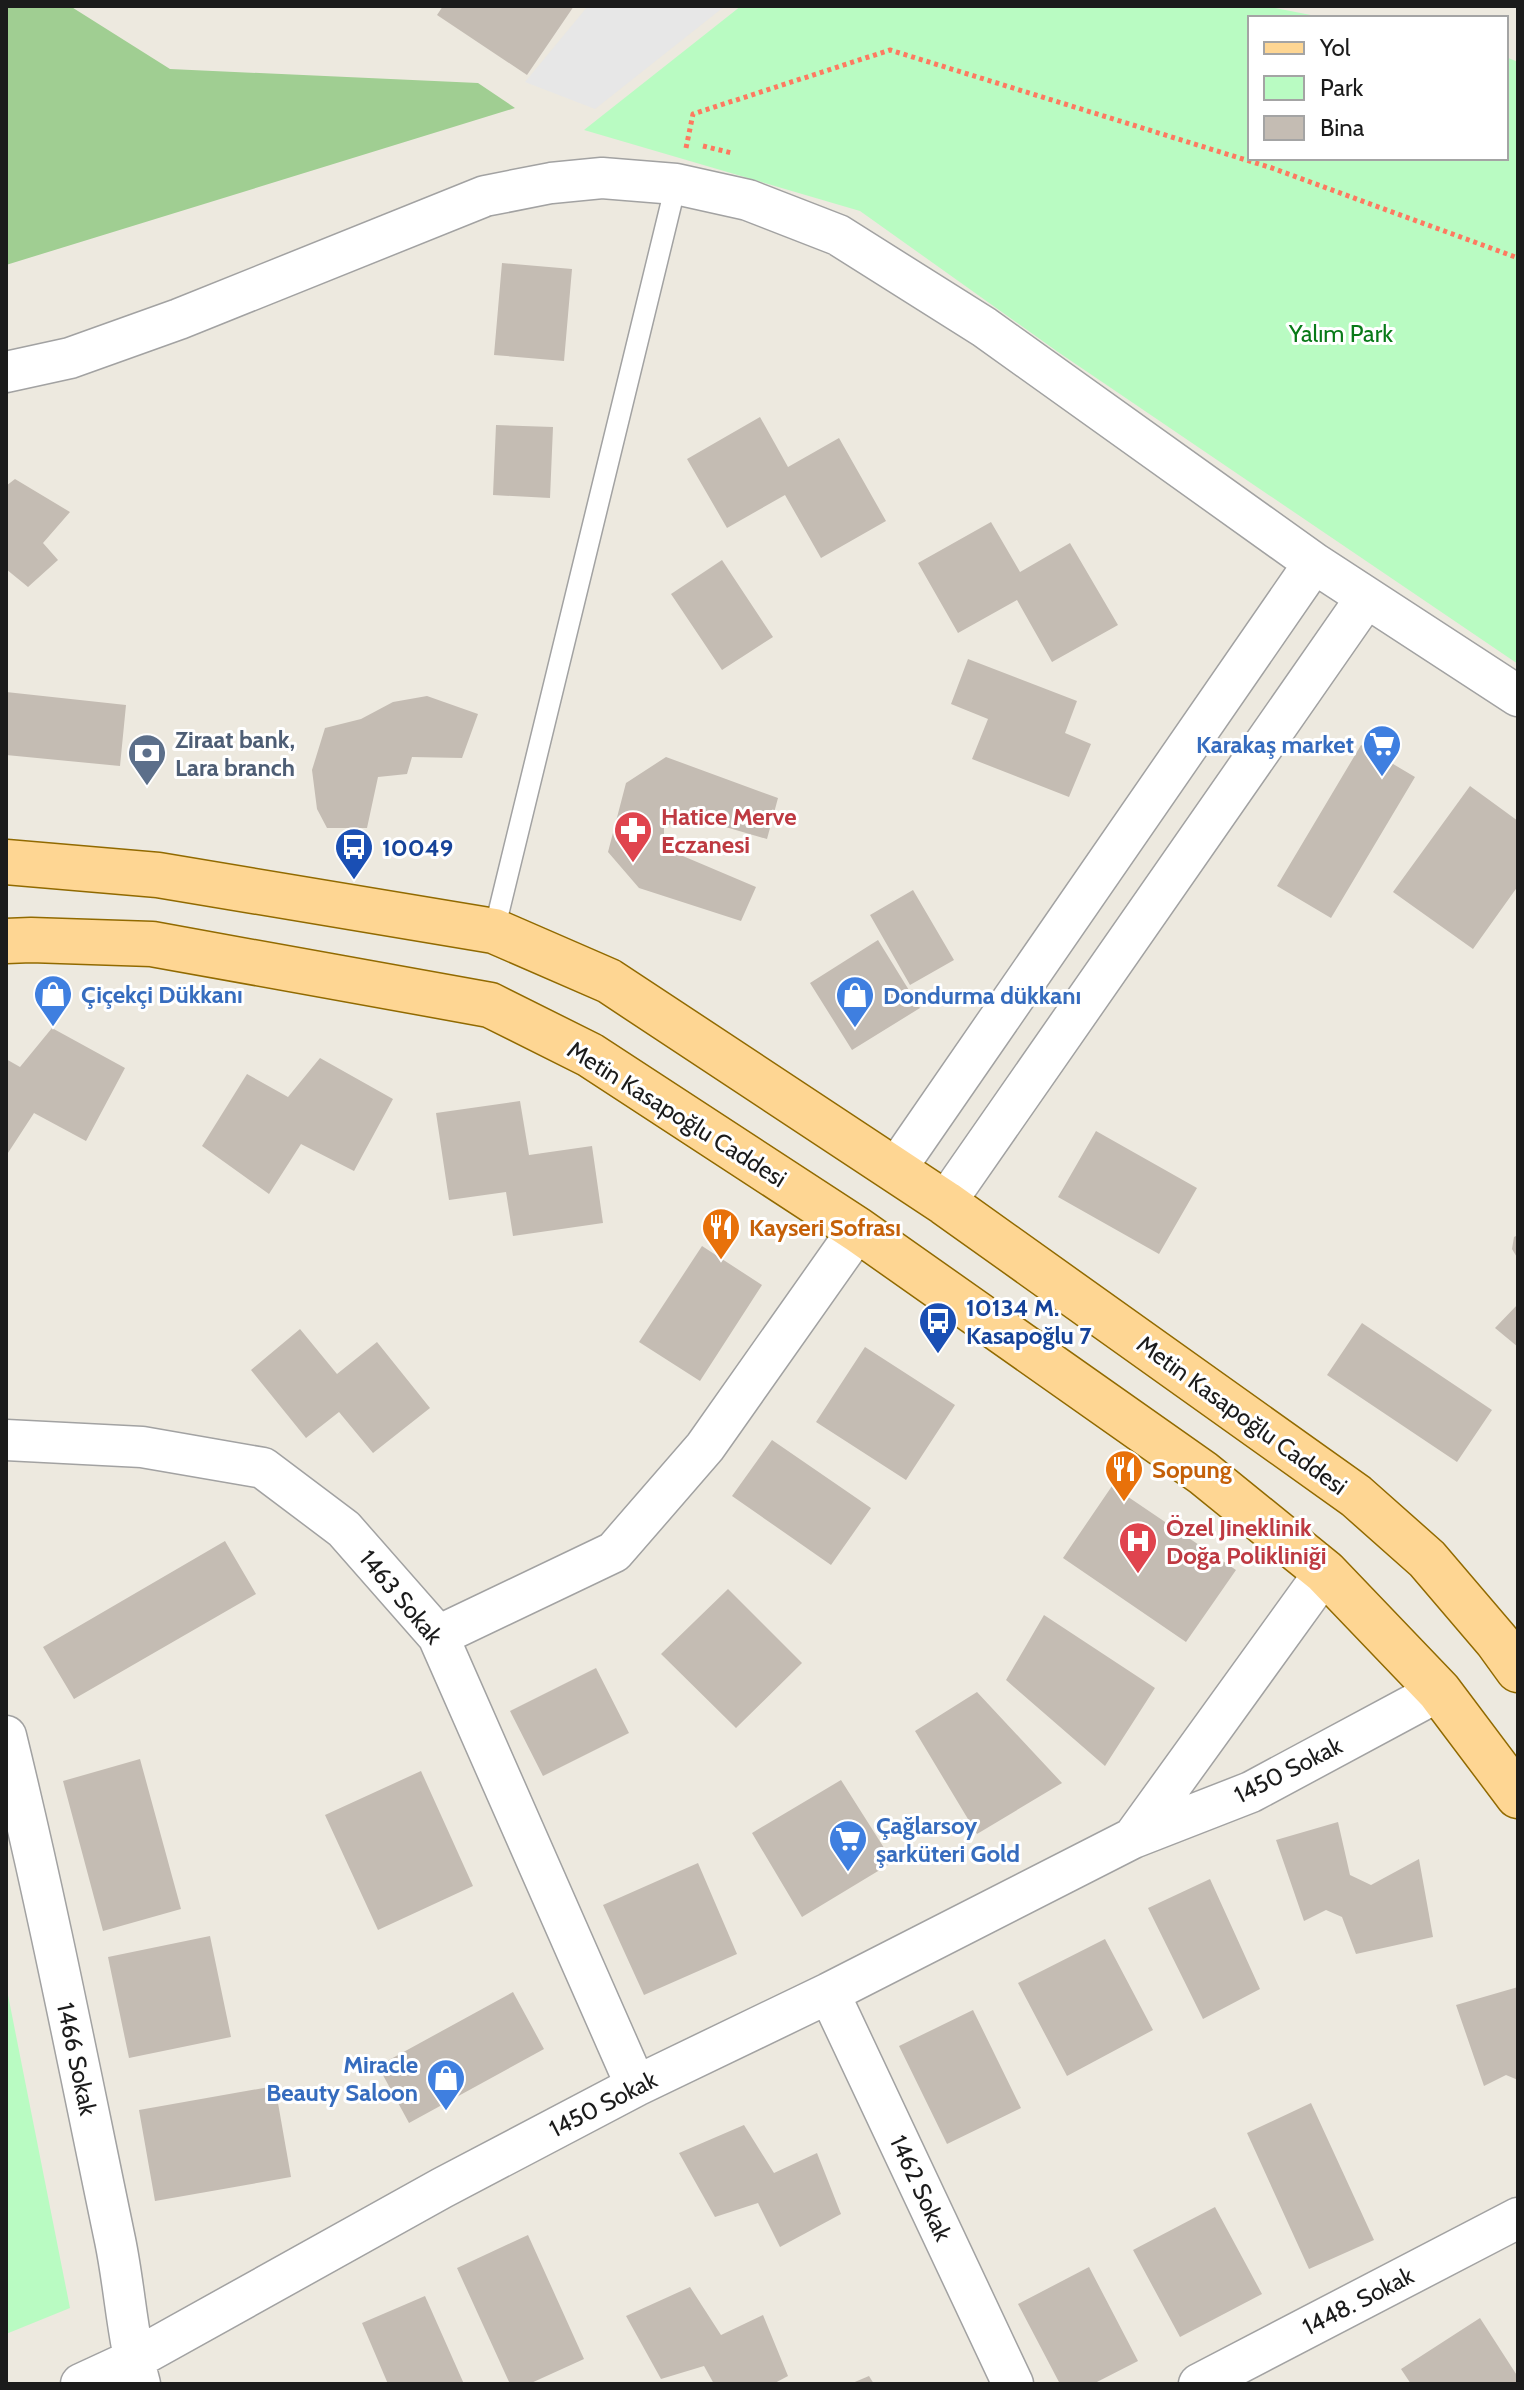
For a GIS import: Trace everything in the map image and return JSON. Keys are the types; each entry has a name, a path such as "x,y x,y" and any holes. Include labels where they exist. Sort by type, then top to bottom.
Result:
{"main road":[{"name":"Metin Kasapoğlu Caddesi","path":"6,862 158,875 494,931 609,981 945,1203 1356,1496 1427,1559 1511,1646"},
{"name":"Metin Kasapoğlu Caddesi","path":"6,941 152,944 490,1005 590,1055 858,1230 1203,1473 1325,1572 1439,1691 1518,1796"}],"street":[{"path":"6,372 70,358 165,324 485,196 551,183 602,178 676,184 748,200 838,235 984,327 1314,563 1518,696"},
{"path":"895,1170 1314,563"},
{"path":"945,1203 1366,598"},
{"path":"438,1636 614,1552 705,1447 858,1230"},
{"name":"1463 Sokak","path":"6,1440 142,1447 263,1468 344,1529 438,1636 636,2086"},
{"name":"1450 Sokak","path":"1133,1838 1325,1572"},
{"name":"1450 Sokak","path":"81,2384 137,2372 442,2188 636,2086 829,1993 1133,1838 1251,1792 1439,1691"},
{"name":"1466 Sokak","path":"6,1736 16,1823 118,2254 137,2372"},
{"name":"1462 Sokak","path":"829,1993 1013,2384"},
{"name":"1448. Sokak","path":"1199,2384 1518,2218"}],"lane":[{"path":"494,931 676,184"}],"path":[{"path":"676,184 693,114 890,50 1272,168 1518,258"}],"green space":[{"path":"6,6 70,6 170,69 478,83 515,108 6,265"},
{"name":"Yalım Park","path":"741,6 1265,6 1316,16 1248,16 1248,160 1508,160 1508,58 1518,62 1518,664 1058,352 860,211 584,130"},
{"path":"6,1985 70,2308 6,2334"}],"shaded area":[{"path":"588,6 725,6 595,109 525,82"}],"building":[{"path":"443,6 574,6 527,75 437,15"},
{"path":"502,263 572,269 564,361 494,355"},
{"path":"760,417 788,467 839,438 886,521 821,558 785,495 727,528 687,459"},
{"path":"496,425 553,427 550,498 493,495"},
{"path":"15,479 70,512 43,543 58,560 28,587 6,569 6,486"},
{"path":"991,522 1020,572 1070,543 1118,625 1052,662 1017,600 958,633 918,563"},
{"path":"722,560 773,637 722,670 671,594"},
{"path":"968,659 1077,701 1065,733 1091,744 1069,797 972,759 988,719 951,704"},
{"path":"6,692 126,705 120,766 6,755"},
{"path":"427,696 478,714 462,758 412,757 407,774 378,777 367,828 327,828 317,809 312,770 325,728 361,719 393,702"},
{"path":"1361,745 1415,777 1331,918 1277,886"},
{"path":"666,757 778,798 767,839 688,816 664,827 664,848 756,887 741,921 639,888 608,852 626,783"},
{"path":"1470,786 1518,821 1518,886 1473,949 1393,892"},
{"path":"913,890 954,960 910,985 870,915"},
{"path":"878,940 920,1008 852,1050 810,983"},
{"path":"52,1028 125,1068 86,1141 34,1113 6,1156 6,1059 20,1067"},
{"path":"320,1058 393,1099 354,1171 301,1144 269,1194 202,1146 247,1074 288,1097"},
{"path":"520,1101 529,1155 592,1146 603,1223 513,1236 506,1192 449,1200 436,1113"},
{"path":"1096,1131 1197,1188 1159,1254 1058,1197"},
{"path":"1518,1235 1518,1259 1512,1249 1514,1237"},
{"path":"702,1246 762,1285 700,1381 639,1342"},
{"path":"1518,1304 1518,1347 1495,1328"},
{"path":"1362,1323 1492,1410 1457,1462 1327,1375"},
{"path":"300,1329 337,1374 377,1342 430,1408 373,1453 339,1412 306,1438 251,1370"},
{"path":"865,1347 955,1405 906,1480 816,1422"},
{"path":"772,1440 871,1508 831,1565 732,1496"},
{"path":"1112,1486 1236,1570 1186,1642 1063,1558"},
{"path":"225,1541 256,1594 74,1699 43,1647"},
{"path":"728,1589 802,1663 736,1728 661,1654"},
{"path":"1044,1615 1155,1688 1105,1766 1006,1680"},
{"path":"596,1668 629,1733 543,1776 510,1711"},
{"path":"977,1692 1062,1783 977,1834 915,1731"},
{"path":"140,1759 181,1909 103,1931 63,1781"},
{"path":"421,1771 473,1886 378,1930 325,1815"},
{"path":"841,1780 893,1862 802,1917 752,1833"},
{"path":"1338,1822 1350,1875 1371,1885 1419,1859 1433,1937 1356,1954 1342,1917 1326,1910 1304,1921 1276,1840"},
{"path":"698,1863 737,1954 644,1995 603,1905"},
{"path":"1210,1879 1260,1989 1203,2019 1148,1908"},
{"path":"210,1936 231,2037 129,2058 108,1957"},
{"path":"1105,1939 1153,2030 1067,2076 1018,1983"},
{"path":"1518,1987 1518,2080 1506,2075 1484,2086 1456,2005"},
{"path":"513,1992 544,2049 409,2123 378,2066"},
{"path":"973,2010 1021,2108 947,2144 899,2046"},
{"path":"275,2086 291,2177 155,2201 139,2110"},
{"path":"1311,2103 1374,2240 1309,2269 1247,2133"},
{"path":"744,2125 774,2173 817,2153 841,2214 780,2247 758,2203 715,2217 679,2153"},
{"path":"1215,2207 1262,2294 1180,2337 1133,2250"},
{"path":"528,2235 584,2359 529,2384 510,2384 457,2268"},
{"path":"1089,2267 1138,2361 1093,2384 1060,2384 1018,2304"},
{"path":"690,2287 721,2335 763,2315 788,2376 773,2384 714,2384 704,2366 661,2379 626,2316"},
{"path":"425,2296 464,2384 388,2384 362,2323"},
{"path":"1480,2318 1518,2377 1518,2384 1411,2384 1401,2369"},
{"path":"869,2376 874,2384 850,2384"}],"place":[{"name":"Karakaş market","path":"1382,778"},
{"name":"Ziraat bank, Lara branch","path":"147,787"},
{"name":"Hatice Merve Eczanesi","path":"633,864"},
{"name":"10049","path":"354,881"},
{"name":"Çiçekçi Dükkanı","path":"53,1028"},
{"name":"Dondurma dükkanı","path":"855,1029"},
{"name":"Kayseri Sofrası","path":"721,1261"},
{"name":"10134 M. Kasapoğlu 7","path":"938,1355"},
{"name":"Sopung","path":"1124,1503"},
{"name":"Özel Jineklinik Doğa Polikliniği","path":"1138,1575"},
{"name":"Çağlarsoy şarküteri Gold","path":"848,1873"},
{"name":"Miracle Beauty Saloon","path":"446,2112"}]}
